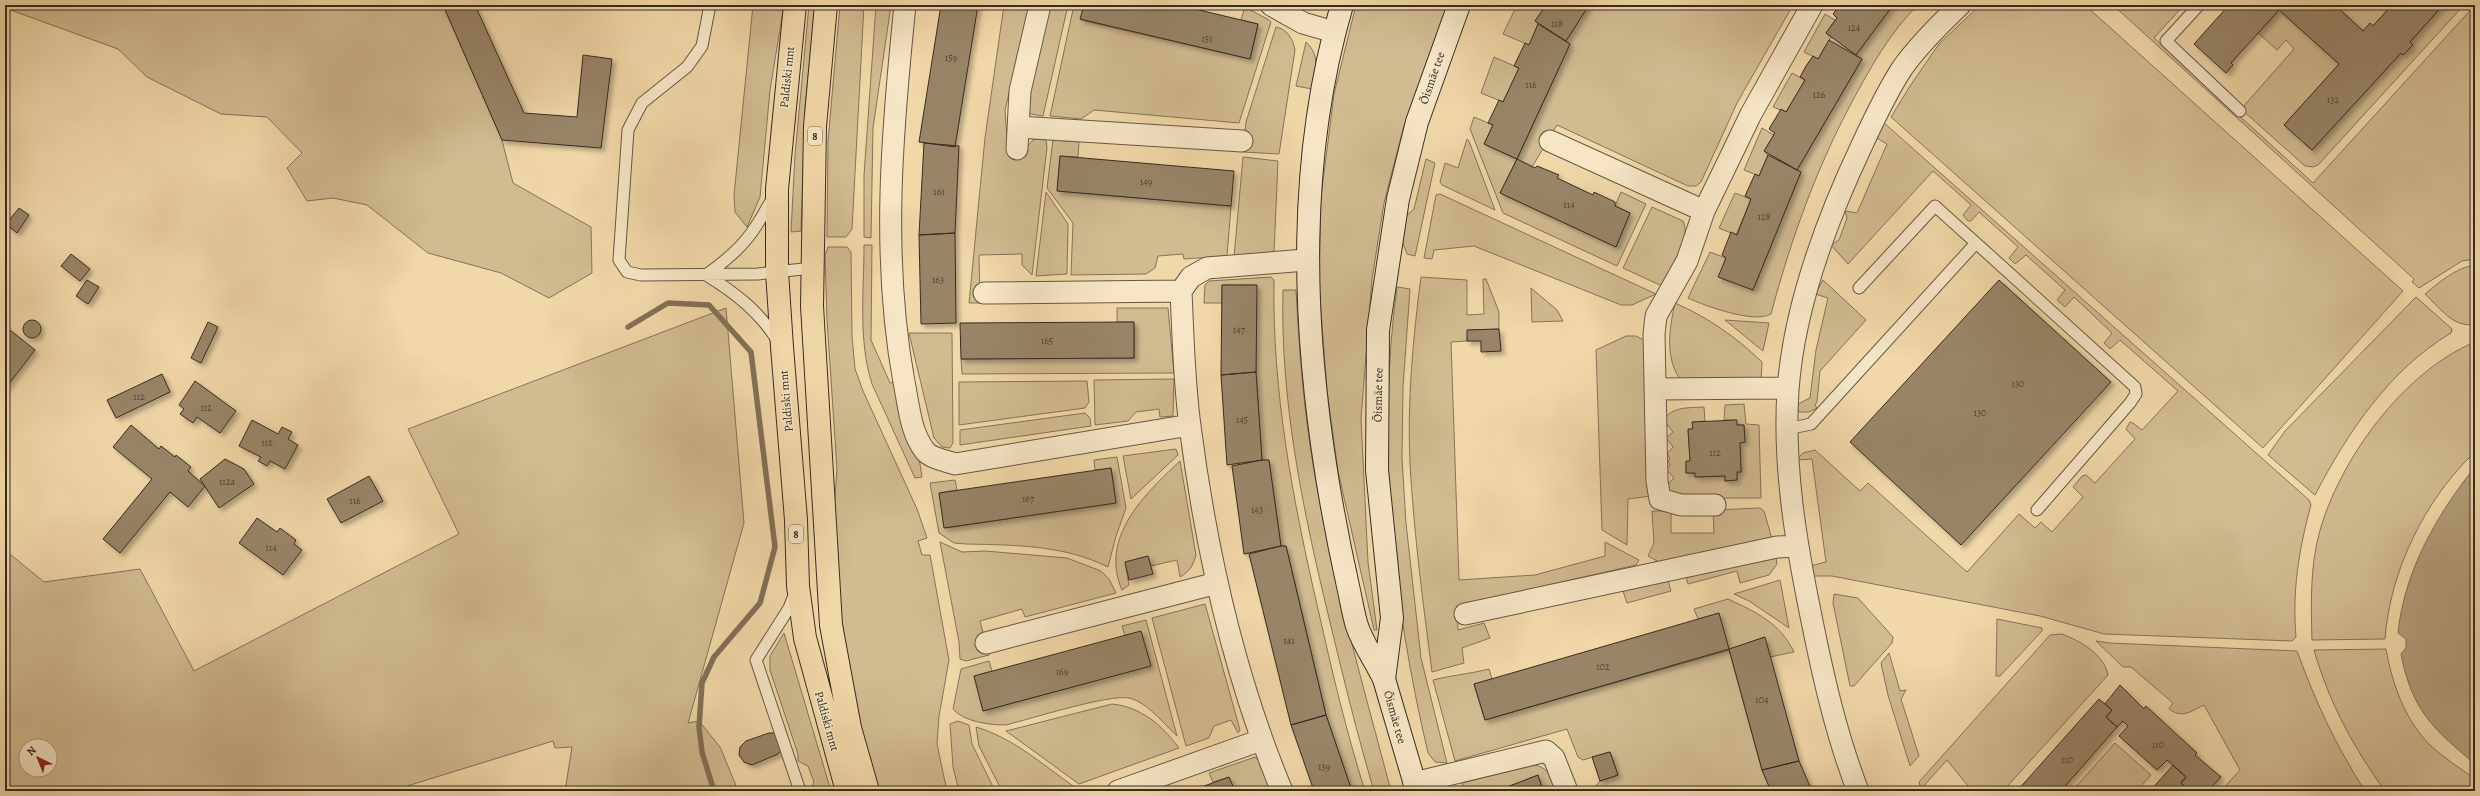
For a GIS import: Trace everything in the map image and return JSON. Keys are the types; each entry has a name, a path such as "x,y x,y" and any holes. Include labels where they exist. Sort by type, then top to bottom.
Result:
{"main road":[{"name":"Paldiski mnt","path":"795,5 777,189 777,272 796,520 798,586 805,638 847,791"},
{"name":"Paldiski mnt","path":"826,5 815,126 812,268 831,625 850,728 868,791"},
{"path":"1342,5 1334,32 1313,155 1306,260 1316,406 1336,530 1358,627 1384,679"},
{"name":"Õismäe tee","path":"1416,787 1384,679 1392,618 1377,470 1378,330 1398,199 1417,122 1459,5"}],"street":[{"path":"905,5 892,131 889,244 896,335 914,433 926,453 955,464 1190,425"},
{"path":"1017,149 1020,91 1040,5"},
{"path":"1271,5 1303,23 1334,32"},
{"path":"1715,506 1681,505 1660,499 1657,481 1654,334 1656,316 1687,261 1704,211 1751,114 1812,5"},
{"path":"1858,791 1845,756 1823,678 1798,546 1790,490 1787,429 1788,388 1798,328 1811,276 1839,194 1876,114 1904,67 1939,26 1960,5"},
{"path":"1018,126 1242,141"},
{"path":"1550,141 1704,211"},
{"path":"1282,791 1261,740 1216,583 1190,425 1182,291 1191,277 1207,268 1306,260"},
{"path":"984,292 1182,291"},
{"path":"1655,389 1788,388"},
{"path":"1465,614 1777,547 1798,546"},
{"path":"986,643 1216,583"},
{"path":"1118,791 1261,740"},
{"path":"1416,787 1546,750 1554,758 1567,791"}],"lane":[{"path":"710,5 702,46 687,67 642,103 628,130 619,260 627,272 641,275 706,275 777,272 812,268"},
{"path":"2199,5 2166,41 2240,111"},
{"path":"706,275 733,255 750,236 777,189"},
{"path":"1859,288 1935,206 2135,387 2136,394 2130,403 2037,510"},
{"path":"1787,429 1811,424 1976,243"},
{"path":"706,275 747,304 765,321 782,347"},
{"path":"798,586 789,608 756,660 775,710 800,791"}],"shaded area":[{"path":"5,5 443,5 502,140 513,183 591,227 592,273 549,298 501,273 428,253 367,205 333,198 307,201 287,168 302,153 267,117 221,114 147,77 118,49 5,8"},
{"path":"753,5 784,5 770,90 760,197 747,227 735,212 734,195"},
{"path":"809,5 815,5 805,108 801,231 791,232 795,155"},
{"path":"840,5 864,5 852,229 846,237 827,237 828,141"},
{"path":"876,5 891,5 873,128 871,238 864,237 864,175"},
{"path":"1004,5 1030,5 1005,110 1008,155 1023,157 1026,148 1034,139 1046,140 1047,147 1032,275 1022,265 1022,254 979,255 980,303 969,303 985,138"},
{"path":"1046,5 1068,5 1043,116 1031,114 1027,111"},
{"path":"1074,5 1084,5 1081,20 1250,59 1258,24 1241,20 1245,7 1269,20 1271,22 1239,123 1094,110 1081,119 1050,116"},
{"path":"1356,5 1447,5 1403,129 1384,203 1372,279 1361,419 1368,562 1377,630 1374,630 1338,471 1327,390 1319,285 1321,197 1334,94"},
{"path":"1517,5 1546,5 1535,21 1538,24 1529,45 1503,34"},
{"path":"1589,5 1793,5 1737,103 1701,182 1696,186 1688,186 1557,125 1532,167 1517,159 1570,44 1566,41"},
{"path":"1893,5 1918,5 1908,15 1882,50 1860,88 1827,152 1796,232 1771,314 1764,317 1754,317 1730,313 1688,298 1710,252 1726,258 1719,277 1753,290 1801,172 1797,170 1862,59 1856,55"},
{"path":"1980,5 2085,5 2403,291 2263,448 1891,117 1939,44"},
{"path":"2113,5 2184,5 2154,38 2313,183 2475,5 2475,259 2462,261 2419,288 2412,282 2414,279"},
{"path":"2335,5 2392,5 2373,26 2363,31"},
{"path":"2443,5 2464,5 2318,165 2313,167 2305,166 2241,109 2294,49 2286,40 2277,50 2258,33 2279,10 2339,64 2285,124 2312,150 2401,53 2403,55 2413,45 2410,42"},
{"path":"1825,14 1835,20 1826,33 1831,37 1818,59 1804,52"},
{"path":"1276,27 1280,28 1289,35 1295,50 1279,154 1243,152 1246,122"},
{"path":"1306,42 1314,53 1316,64 1312,89 1296,86"},
{"path":"1494,57 1519,68 1503,102 1481,93"},
{"path":"1792,73 1805,80 1786,112 1773,107"},
{"path":"1474,117 1493,125 1484,144 1517,159 1500,193 1616,247 1630,213 1615,206 1621,192 1646,204 1617,266 1503,213 1470,129"},
{"path":"1883,122 2309,500 2311,505 2300,554 2296,587 2296,637 2292,641 2104,634 2040,616 1832,576 1811,576 1810,566 1826,562 1812,459 1796,460 1803,453 1815,450 1860,491 1868,483 1967,572 2019,514 2035,528 2041,522 2052,532 2083,497 2073,487 2082,476 2086,475 2095,483 2135,439 2126,429 2130,422 2142,430 2178,391 2120,340 2110,349 2104,343 2112,333 2074,297 2065,307 2057,300 2065,290 2026,255 2015,264 2009,258 2018,247 1979,212 1971,221 1968,221 1963,215 1971,205 1933,171 1848,264 1831,245 1839,240 1847,218 1845,211 1857,213 1887,144 1875,137"},
{"path":"1762,128 1774,135 1764,151 1768,155 1759,176 1744,170"},
{"path":"1467,139 1495,210 1442,185 1440,182 1445,163 1458,168"},
{"path":"1053,140 1079,142 1078,157 1060,156 1057,191 1231,206 1227,256 1184,259 1183,254 1158,256 1155,268 1146,274 1071,275 1073,223 1047,188"},
{"path":"1243,157 1278,161 1274,253 1234,257"},
{"path":"1426,159 1435,163 1415,256 1407,254 1402,241 1406,216 1414,209"},
{"path":"1046,192 1068,224 1067,274 1036,276"},
{"path":"1735,193 1751,199 1736,235 1719,228"},
{"path":"1440,194 1656,294 1632,305 1621,305 1474,246 1434,250 1432,259 1424,258 1436,195"},
{"path":"1652,207 1683,221 1685,229 1683,246 1664,287 1623,268"},
{"path":"864,245 872,245 871,340 890,383 895,382 919,458 922,477 915,478 872,384 863,333"},
{"path":"828,247 847,247 851,252 852,336 855,369 863,391 917,509 927,538 918,541 922,555 930,555 949,660 939,716 937,744 947,791 877,791 847,684 833,524 837,469 827,320 825,255"},
{"path":"2475,265 2475,324 2467,325 2447,316 2425,294 2454,272"},
{"path":"1271,277 1274,280 1274,322 1280,405 1300,528 1334,678 1365,791 1352,791 1326,715 1286,546 1281,546 1269,460 1262,460 1256,372 1256,285 1222,285 1222,303 1204,303 1205,285 1209,281"},
{"path":"1421,277 1467,280 1467,315 1484,314 1483,279 1486,279 1499,312 1499,329 1468,330 1467,341 1451,342 1459,580 1535,575 1605,556 1605,542 1639,560 1636,565 1457,606 1458,630 1484,623 1490,638 1462,648 1464,663 1432,672 1416,542 1409,441 1411,370"},
{"path":"1823,280 1866,320 1820,371 1817,402 1815,405 1817,408 1809,412 1799,412 1796,405 1810,398 1816,350 1828,298 1815,294"},
{"path":"1397,287 1410,289 1403,387 1402,458 1406,523 1421,658 1447,763 1435,762 1428,753 1415,695 1397,579 1391,521 1388,463 1388,404 1391,346"},
{"path":"1531,288 1557,310 1563,321 1532,322"},
{"path":"1283,290 1296,290 1304,395 1319,500 1347,626 1391,791 1374,791 1345,683 1310,537 1289,414 1285,373"},
{"path":"2416,297 2452,329 2451,333 2408,365 2372,404 2341,448 2315,495 2268,455 2285,431"},
{"path":"1675,303 1699,315 1732,336 1762,362 1761,382 1684,384 1673,366 1671,356 1670,335"},
{"path":"726,308 744,523 688,723 699,721 720,747 737,788 736,791 565,791 572,747 555,748 553,741 391,791 5,791 5,550 44,582 140,569 194,671 459,534 408,429"},
{"path":"1117,308 1168,308 1174,373 962,374 961,359 1134,358 1134,322 1117,322"},
{"path":"1725,320 1769,323 1763,351"},
{"path":"909,333 952,333 953,443 950,448 942,447 934,438"},
{"path":"1626,336 1636,336 1644,340 1651,496 1628,499 1627,545 1602,530 1596,350"},
{"path":"2475,342 2475,452 2441,491 2413,538 2402,562 2394,588 2388,613 2385,639 2312,640 2312,587 2316,547 2328,506 2342,477 2358,449 2399,396 2423,374 2448,356"},
{"path":"1174,379 1173,416 1160,417 1159,409 1136,412 1128,421 1095,425 1094,380"},
{"path":"1087,381 1089,402 1085,408 959,425 959,382"},
{"path":"1744,404 1746,424 1759,425 1761,498 1680,498 1665,487 1674,478 1666,469 1670,465 1668,461 1670,458 1667,454 1673,447 1666,438 1673,432 1663,420 1667,415 1676,410 1704,407 1705,421 1693,422 1693,429 1688,430 1690,461 1686,462 1686,473 1695,473 1696,477 1725,476 1725,481 1737,480 1737,472 1741,472 1740,443 1745,442 1744,425 1737,425 1736,420 1724,420 1725,405"},
{"path":"1085,413 1090,418 1091,426 960,445 960,430"},
{"path":"1176,449 1178,455 1131,499 1123,456"},
{"path":"1117,457 1126,508 1116,536 1108,567 1074,554 1057,550 1021,546 954,543 939,533 930,483 955,480 957,490 939,493 945,528 1116,503 1111,468 1095,470 1094,460"},
{"path":"1180,461 1196,555 1194,562 1191,568 1180,577 1177,560 1151,566 1148,556 1125,562 1129,585 1122,590 1116,571 1116,552 1121,535 1129,518 1140,502"},
{"path":"2475,467 2475,764 2447,740 2426,716 2418,704 2411,690 2401,654 2406,648 2406,639 2398,633 2401,610 2407,588 2424,545 2448,504"},
{"path":"1760,508 1764,511 1772,539 1659,562 1648,556 1654,543 1652,511 1671,511 1671,533 1714,533 1713,510"},
{"path":"940,542 962,552 985,551 1067,558 1101,571 1109,579 1116,593 1025,617 1022,609 980,621 989,655 966,661 960,659 959,642"},
{"path":"1776,557 1777,564 1769,575 1740,583 1737,571 1688,584 1685,574"},
{"path":"1667,577 1671,591 1627,603 1621,585"},
{"path":"1780,580 1789,628 1749,601 1734,594"},
{"path":"1834,594 1858,598 1893,637 1892,643 1854,686 1850,686 1833,603"},
{"path":"1728,599 1757,614 1774,626 1782,633 1794,652 1770,657 1764,637 1729,650 1719,613 1698,619 1694,609"},
{"path":"1205,604 1240,730 1238,733 1231,720 1214,726 1209,738 1186,746 1152,618"},
{"path":"1997,619 2042,628 2042,631 2000,676 1996,676"},
{"path":"1146,620 1177,736 1149,709 1136,700 1129,698 1119,698 1088,703 1006,725 970,720 953,709 961,669 989,661 992,671 974,676 983,711 1150,666 1141,632 1125,635 1122,626"},
{"path":"784,633 831,791 809,791 814,782 808,766 798,761 798,754 770,670 770,656"},
{"path":"2062,634 2076,640 2090,649 2102,661 2106,667 2108,675 2003,791 1972,791 1947,760 1921,789 1919,782 2050,635"},
{"path":"2096,641 2109,643 2297,651 2311,688 2327,723 2344,757 2365,791 2221,791 2240,770 2204,705 2191,712 2183,714 2174,712 2169,709 2173,703 2131,667 2123,667"},
{"path":"2386,649 2396,688 2414,725 2431,746 2475,779 2475,791 2385,791 2352,741 2327,688 2314,650"},
{"path":"1729,650 1762,770 1771,791 1591,791 1600,781 1618,775 1610,752 1583,760 1578,757 1567,729 1455,761 1433,680 1489,669 1492,679 1474,684 1485,720"},
{"path":"1889,653 1900,691 1906,690 1901,699 1919,756 1910,766 1888,695 1881,663"},
{"path":"1112,704 1132,709 1150,718 1179,748 1079,784 1006,731"},
{"path":"958,721 969,725 972,744 995,791 959,791 953,767 950,724"},
{"path":"976,727 990,732 1027,752 1073,786 1073,791 1002,791 979,746"},
{"path":"2115,743 2151,775 2137,791 2072,791"},
{"path":"1255,757 1260,762 1272,791 1235,791 1229,777 1213,782 1209,773"},
{"path":"1535,765 1540,766 1547,771 1552,778 1557,791 1543,791 1538,775 1502,789 1503,791 1464,791 1462,783"}],"building":[{"path":"443,5 475,5 524,113 577,117 583,55 612,59 601,148 502,140"},
{"path":"941,5 978,5 955,147 919,142"},
{"path":"1084,5 1178,5 1258,24 1250,59 1080,19"},
{"path":"1546,5 1589,5 1566,41 1535,21"},
{"path":"1840,5 1893,5 1856,55 1826,33 1837,18 1833,14"},
{"path":"2229,5 2335,5 2363,31 2370,23 2373,26 2392,5 2443,5 2410,42 2413,45 2403,55 2401,53 2312,150 2284,125 2339,64 2279,10 2231,63 2233,65 2226,73 2194,44"},
{"path":"1538,24 1570,44 1517,159 1484,144 1493,125 1488,123 1499,100 1503,102 1519,68 1514,66 1525,43 1529,45"},
{"path":"1829,40 1862,59 1797,170 1764,151 1775,133 1769,129 1781,109 1786,112 1805,80 1800,77 1806,66 1813,56 1818,59"},
{"path":"924,143 959,146 955,233 919,235"},
{"path":"1768,155 1801,172 1753,290 1718,277 1726,258 1722,255 1731,232 1737,235 1751,199 1745,196 1755,174 1759,176"},
{"path":"1060,156 1234,171 1231,206 1057,191"},
{"path":"1517,159 1535,168 1537,166 1559,175 1557,178 1593,195 1594,192 1615,202 1615,206 1630,213 1616,247 1500,193"},
{"path":"19,208 29,215 17,233 6,224"},
{"path":"955,233 956,323 921,324 919,235"},
{"path":"71,254 90,269 80,281 61,266"},
{"path":"87,280 99,287 88,304 76,296"},
{"path":"1999,280 2111,382 1961,545 1850,442"},
{"path":"1222,285 1257,285 1256,372 1221,375"},
{"path":"32,320 38,323 41,329 38,335 32,338 26,335 23,329 26,323"},
{"path":"208,322 218,327 201,363 191,358"},
{"path":"1134,322 1134,358 961,359 960,323"},
{"path":"5,326 35,350 5,389"},
{"path":"1499,329 1501,351 1481,352 1481,341 1467,341 1467,330"},
{"path":"1256,372 1262,460 1227,465 1221,375"},
{"path":"162,374 170,392 116,418 107,400"},
{"path":"195,381 236,411 220,433 197,417 193,423 180,414 184,409 179,405"},
{"path":"252,420 278,434 282,427 292,432 288,439 298,445 285,469 270,461 267,466 258,461 261,457 239,446"},
{"path":"1737,420 1737,425 1744,425 1745,442 1740,443 1741,472 1737,472 1737,480 1725,481 1725,476 1695,477 1695,473 1686,473 1686,461 1690,461 1688,429 1693,429 1692,422"},
{"path":"131,425 159,449 161,446 175,457 176,455 191,467 188,471 205,486 188,507 170,492 120,553 103,539 152,479 113,447"},
{"path":"225,459 244,469 254,484 219,508 200,479"},
{"path":"1269,460 1281,546 1244,554 1232,466"},
{"path":"1111,468 1116,503 944,528 939,493"},
{"path":"369,476 383,501 341,523 327,499"},
{"path":"257,518 277,532 280,528 296,540 294,544 302,550 283,575 239,543"},
{"path":"1286,546 1326,715 1291,725 1249,554"},
{"path":"1148,556 1153,574 1129,580 1125,562"},
{"path":"1719,613 1729,649 1485,720 1474,684"},
{"path":"1141,631 1151,666 983,711 974,676"},
{"path":"1765,637 1799,761 1762,770 1729,649"},
{"path":"2120,685 2144,709 2146,706 2197,753 2195,755 2221,777 2208,791 2201,786 2196,791 2190,791 2181,783 2186,777 2167,760 2157,770 2119,736 2128,726 2123,721 2117,727 2106,717 2112,710 2105,704"},
{"path":"2099,699 2112,710 2106,717 2117,727 2061,791 2017,791"},
{"path":"1326,715 1352,791 1314,791 1291,725"},
{"path":"769,733 777,733 783,748 778,754 752,765 744,762 739,755 740,747 746,741"},
{"path":"1610,752 1618,775 1600,781 1592,757"},
{"path":"1799,761 1812,791 1771,791 1762,770"},
{"path":"2173,765 2186,777 2181,783 2190,791 2150,791"},
{"path":"1538,775 1543,791 1503,791 1502,789"},
{"path":"1229,777 1235,791 1190,791 1207,785"}],"waterway":[{"path":"628,327 668,303 709,305 751,352 775,547 760,603 714,657 702,683 699,727 702,752 714,791"}]}
